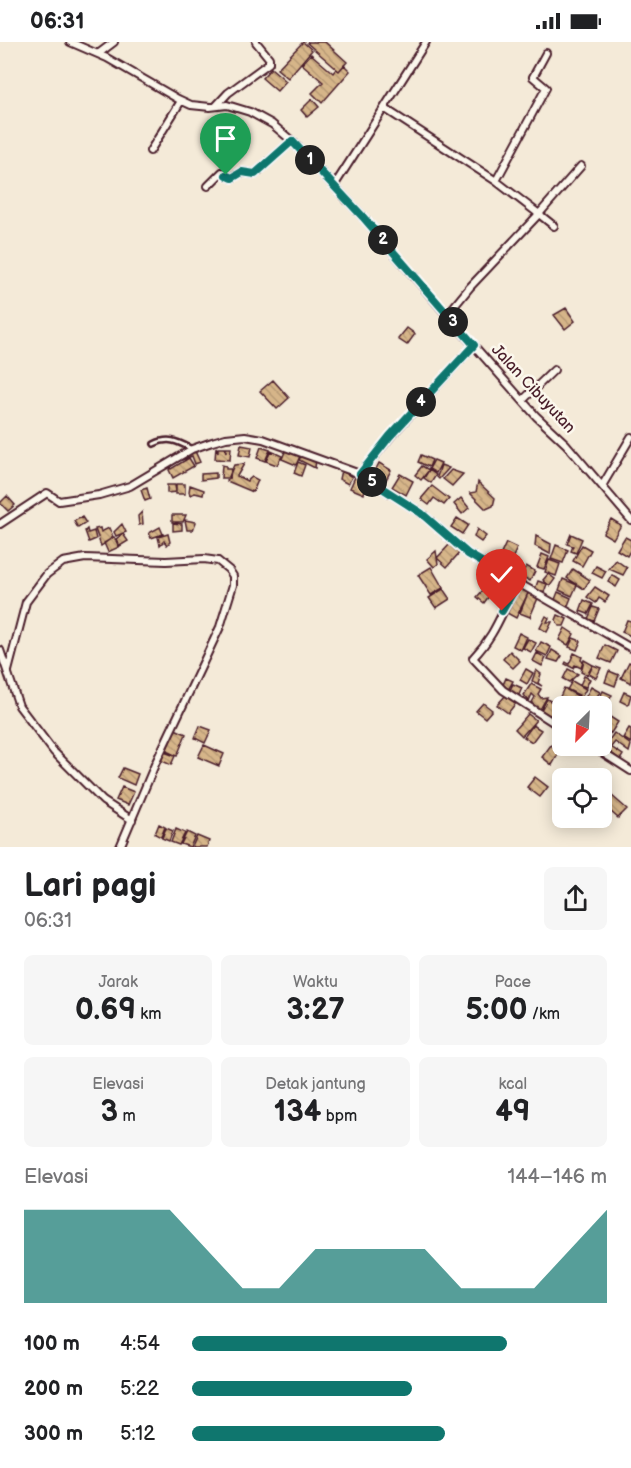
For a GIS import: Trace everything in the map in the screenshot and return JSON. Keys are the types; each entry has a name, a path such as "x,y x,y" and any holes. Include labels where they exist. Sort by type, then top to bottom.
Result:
{"street":[{"name":"Jalan Cibuyutan","path":"70,42 98,54 181,100 202,106 227,105 250,112 272,124 292,141 523,400 566,444 631,520"},
{"path":"98,54 114,42"},
{"path":"216,106 228,93 269,63 269,58 256,42"},
{"path":"334,186 426,42"},
{"path":"496,181 546,88 533,77 546,53"},
{"path":"150,152 181,100"},
{"path":"384,108 496,181 554,226"},
{"path":"208,186 222,172 232,178 242,172 255,174 292,141"},
{"path":"447,315 470,286 581,166"},
{"path":"360,474 390,436 474,345"},
{"path":"523,400 554,370"},
{"path":"0,524 47,493 59,501 99,495 130,486 192,449 226,438 245,436 290,448 360,474 421,513 468,554 631,648"},
{"path":"602,486 631,437"},
{"path":"8,671 26,602 47,574 63,562 85,558 166,561 204,559 218,561 233,576 233,585 220,627 156,762 120,847"},
{"path":"518,583 505,605 503,616 487,643 473,658 502,690 552,722"},
{"path":"0,650 19,706 54,752 103,801 132,820"},
{"path":"608,756 631,771"}],"lane":[{"path":"154,444 171,439 192,449"}],"building":[{"path":"303,42 312,50 288,78 277,69"},
{"path":"325,42 347,62 339,71 307,43"},
{"path":"311,54 333,73 336,69 339,71 344,65 350,71 322,103 312,93 323,82 302,64"},
{"path":"271,68 286,81 277,91 262,78"},
{"path":"312,99 319,107 307,117 301,110"},
{"path":"566,308 575,321 565,329 554,315"},
{"path":"407,328 415,334 407,345 398,339"},
{"path":"273,380 289,398 277,409 260,391"},
{"path":"241,445 252,447 250,457 239,455"},
{"path":"216,447 218,453 218,448 225,448 226,453 226,448 231,448 230,460 215,459"},
{"path":"261,447 270,450 265,461 257,458"},
{"path":"286,449 301,454 296,465 282,459"},
{"path":"195,451 200,462 195,464 192,456 182,460 179,458"},
{"path":"271,451 282,456 277,465 266,461"},
{"path":"302,454 316,459 315,468 299,460"},
{"path":"421,455 432,460 429,467 418,462"},
{"path":"189,458 194,466 173,478 170,467 171,469"},
{"path":"434,460 441,463 436,473 429,469"},
{"path":"298,462 305,465 301,476 294,473"},
{"path":"379,463 391,470 386,480 374,473"},
{"path":"244,464 237,476 247,481 252,477 258,480 253,492 227,481 234,465"},
{"path":"222,465 226,466 226,469 231,469 230,478 221,478"},
{"path":"441,465 449,468 439,479 437,477"},
{"path":"422,466 429,470 421,480 415,475"},
{"path":"341,470 352,477 348,484 339,479"},
{"path":"429,470 436,475 431,483 424,478"},
{"path":"451,470 463,474 452,486 443,479"},
{"path":"216,473 216,478 201,480 201,474"},
{"path":"400,474 413,481 406,495 392,487"},
{"path":"355,477 366,481 364,494 350,488"},
{"path":"478,482 495,498 493,506 486,509 470,493 476,492"},
{"path":"176,484 185,484 185,494 176,494"},
{"path":"167,485 175,485 176,492 167,493"},
{"path":"190,485 204,490 203,495 195,493 190,495"},
{"path":"432,486 449,499 444,505 434,498 429,505 421,499"},
{"path":"147,488 150,499 145,501 141,490"},
{"path":"7,496 15,505 8,511 0,503"},
{"path":"461,498 469,508 462,514 454,504"},
{"path":"142,512 143,524 139,525 138,516"},
{"path":"172,515 186,515 183,522 172,522"},
{"path":"82,517 86,523 78,528 74,521"},
{"path":"457,518 468,525 462,534 451,527"},
{"path":"611,519 621,525 613,539 603,533"},
{"path":"185,520 196,522 193,530 187,530"},
{"path":"173,523 182,524 182,530 173,531"},
{"path":"122,524 126,532 116,536 114,532"},
{"path":"160,527 163,534 151,538 149,533"},
{"path":"100,528 101,532 109,528 113,537 101,546 95,529"},
{"path":"87,529 88,533 94,531 96,539 89,542 85,531"},
{"path":"477,529 486,536 481,542 474,537"},
{"path":"123,534 128,541 120,546 116,539"},
{"path":"168,534 170,542 167,545 164,541 160,545 158,537"},
{"path":"571,534 582,539 576,553 571,551 573,546 567,544"},
{"path":"536,536 551,544 550,554 535,546"},
{"path":"114,537 119,547 108,552 104,543"},
{"path":"625,537 631,540 631,549 627,556 617,550"},
{"path":"506,543 517,548 512,559 501,554"},
{"path":"450,544 460,552 447,567 437,558"},
{"path":"556,545 568,550 563,563 551,559"},
{"path":"582,545 591,550 582,566 573,561"},
{"path":"436,551 438,564 434,567 427,559"},
{"path":"542,554 549,557 544,569 537,567"},
{"path":"508,560 518,564 513,577 503,573"},
{"path":"549,560 560,564 556,576 545,572"},
{"path":"616,560 627,568 623,575 609,569"},
{"path":"526,566 535,571 530,581 521,576"},
{"path":"596,566 606,571 602,578 592,573"},
{"path":"431,567 443,588 431,595 418,575"},
{"path":"573,569 590,580 584,589 567,578"},
{"path":"491,571 500,577 491,592 482,587"},
{"path":"548,574 555,579 550,586 543,580"},
{"path":"612,575 620,580 616,587 608,582"},
{"path":"563,579 577,585 572,596 559,590"},
{"path":"538,581 547,584 543,595 534,592"},
{"path":"517,586 529,591 516,618 505,612"},
{"path":"498,587 503,590 505,587 509,592 504,604 494,593"},
{"path":"595,587 609,596 605,602 599,598 596,603 587,597"},
{"path":"443,589 450,599 436,608 429,598"},
{"path":"483,590 489,596 484,603 477,597"},
{"path":"558,592 571,598 567,608 554,602"},
{"path":"528,593 538,598 530,617 520,613"},
{"path":"584,600 593,604 588,614 580,611"},
{"path":"593,607 599,609 594,621 588,619"},
{"path":"558,615 567,619 564,626 559,626 556,620"},
{"path":"546,616 549,618 547,622 552,622 547,632 540,628"},
{"path":"627,620 631,621 631,636 622,632"},
{"path":"565,628 574,634 568,645 559,640"},
{"path":"519,633 527,637 521,650 513,646"},
{"path":"573,638 581,641 577,650 569,647"},
{"path":"528,639 536,643 531,652 523,648"},
{"path":"541,642 551,647 547,656 536,651"},
{"path":"605,645 617,651 611,663 599,658"},
{"path":"552,650 562,656 558,662 548,659"},
{"path":"510,651 520,661 513,668 503,659"},
{"path":"537,653 546,658 542,666 533,661"},
{"path":"574,653 582,657 581,668 575,665 573,668 565,664 566,662 569,664"},
{"path":"584,660 593,665 587,675 581,672"},
{"path":"629,662 631,663 631,683 621,678"},
{"path":"593,665 601,668 596,678 589,674"},
{"path":"526,669 533,673 527,684 520,680"},
{"path":"568,669 578,674 569,682 563,679"},
{"path":"536,670 541,674 538,683 542,686 532,681"},
{"path":"609,671 619,675 615,686 605,682"},
{"path":"584,676 590,679 586,687 580,685"},
{"path":"506,678 513,681 508,690 502,687"},
{"path":"572,681 586,689 582,696 567,690"},
{"path":"513,684 522,688 518,697 509,692"},
{"path":"531,684 541,689 538,694 541,698 547,697 539,711 530,706 535,697 532,694 529,701 524,695"},
{"path":"591,687 600,692 597,696 586,696"},
{"path":"564,688 579,695 578,696 560,696"},
{"path":"603,691 612,695 611,696 600,696"},
{"path":"624,692 631,695 628,705 620,701"},
{"path":"506,695 516,703 508,713 497,705"},
{"path":"547,699 552,702 552,713 549,718 540,712"},
{"path":"483,703 492,710 485,718 476,711"},
{"path":"528,714 536,720 522,736 515,729"},
{"path":"612,718 618,722 612,731"},
{"path":"533,725 541,730 532,742 524,737"},
{"path":"200,726 211,730 205,743 195,738"},
{"path":"629,728 631,729 631,743 623,738"},
{"path":"175,729 186,734 177,756 166,751"},
{"path":"614,733 631,745 629,752 615,742 612,746"},
{"path":"204,745 224,754 219,766 198,757"},
{"path":"551,745 552,756 557,756 552,765 542,757"},
{"path":"612,748 623,755 620,760 612,754"},
{"path":"164,752 175,756 171,765 160,760"},
{"path":"123,768 138,774 134,785 118,778"},
{"path":"535,777 548,787 540,797 527,787"},
{"path":"122,787 134,792 128,805 116,800"},
{"path":"612,796 627,809 618,818 612,813"},
{"path":"159,824 165,827 161,837 155,834"},
{"path":"166,828 173,831 169,841 162,838"},
{"path":"176,829 185,833 179,845 171,842"},
{"path":"187,832 195,836 190,847 181,844"},
{"path":"197,836 209,841 207,847 192,847"}],"route":[{"path":"226,175 232,178 242,172 252,174 259,172 292,141 363,217 474,345 390,436 360,474 421,513 468,554 518,583 502,611"}]}
